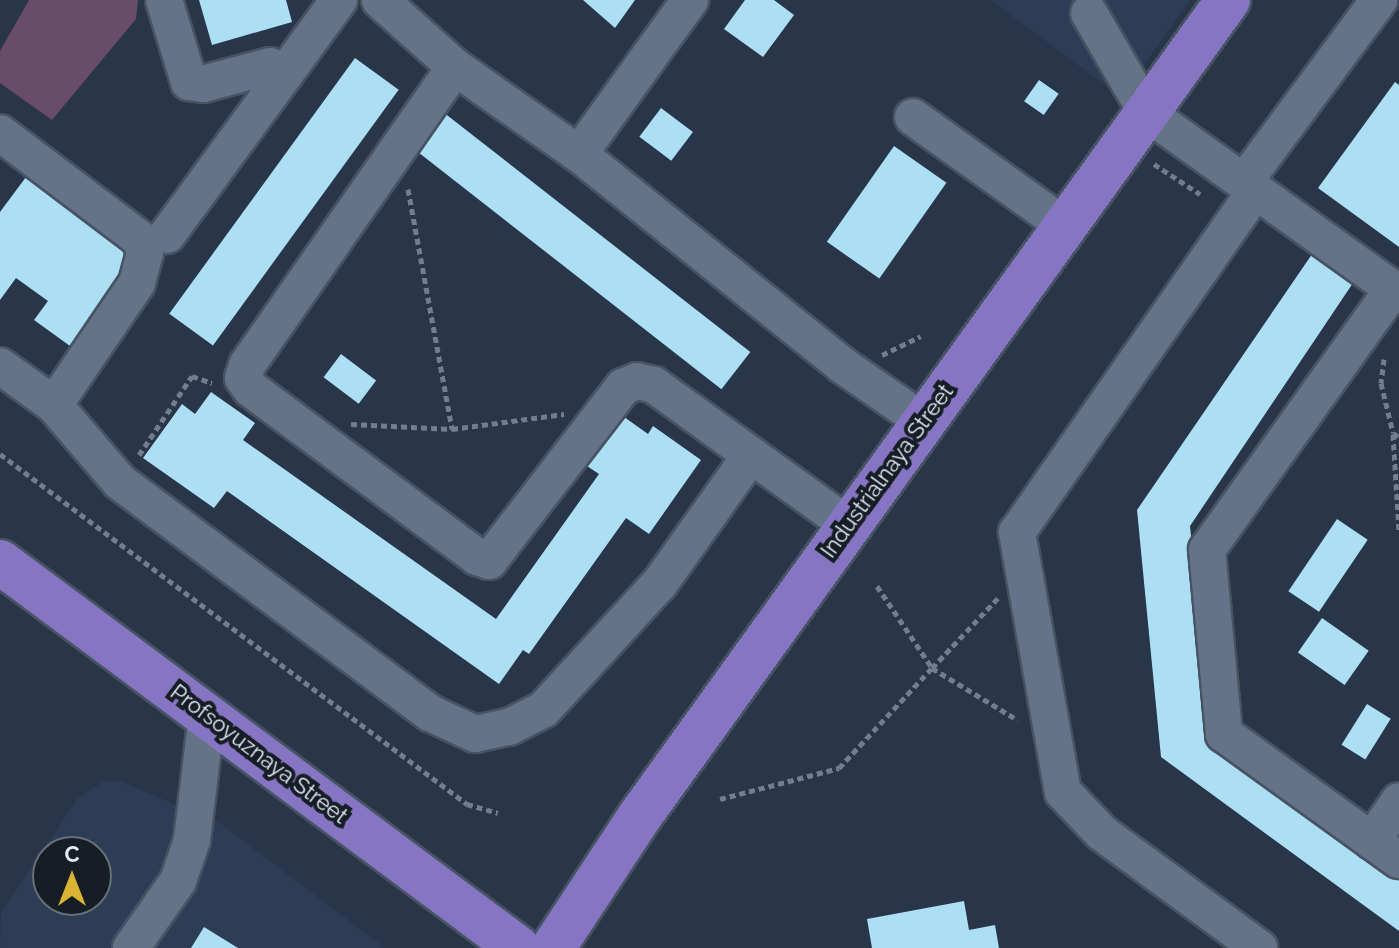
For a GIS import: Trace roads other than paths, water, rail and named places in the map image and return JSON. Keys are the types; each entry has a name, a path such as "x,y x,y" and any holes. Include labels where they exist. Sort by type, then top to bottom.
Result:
{"highway":[{"name":"Industrialnaya Street","path":"553,948 848,525 1228,0"},
{"name":"Profsoyuznaya Street","path":"0,562 518,948"}],"street":[{"path":"164,0 189,82 203,84 270,66 284,75"},
{"path":"167,235 339,0"},
{"path":"380,0 455,67 579,154 842,365 923,421"},
{"path":"579,154 690,0"},
{"path":"1259,948 1102,833 1063,792 1017,532 1379,0"},
{"path":"1089,13 1147,113 1245,196 1393,289 1207,550 1224,734 1385,851 1399,801"},
{"path":"455,67 247,365 243,378 251,389 477,557 489,561 623,387 637,381 654,385 848,525"},
{"path":"913,117 1065,226"},
{"path":"0,133 140,239 145,253 137,283 54,405"},
{"path":"0,366 54,405 120,482 430,713 475,734 509,727 544,709 660,583 751,455"},
{"path":"131,948 178,881 192,840 207,714"}]}
